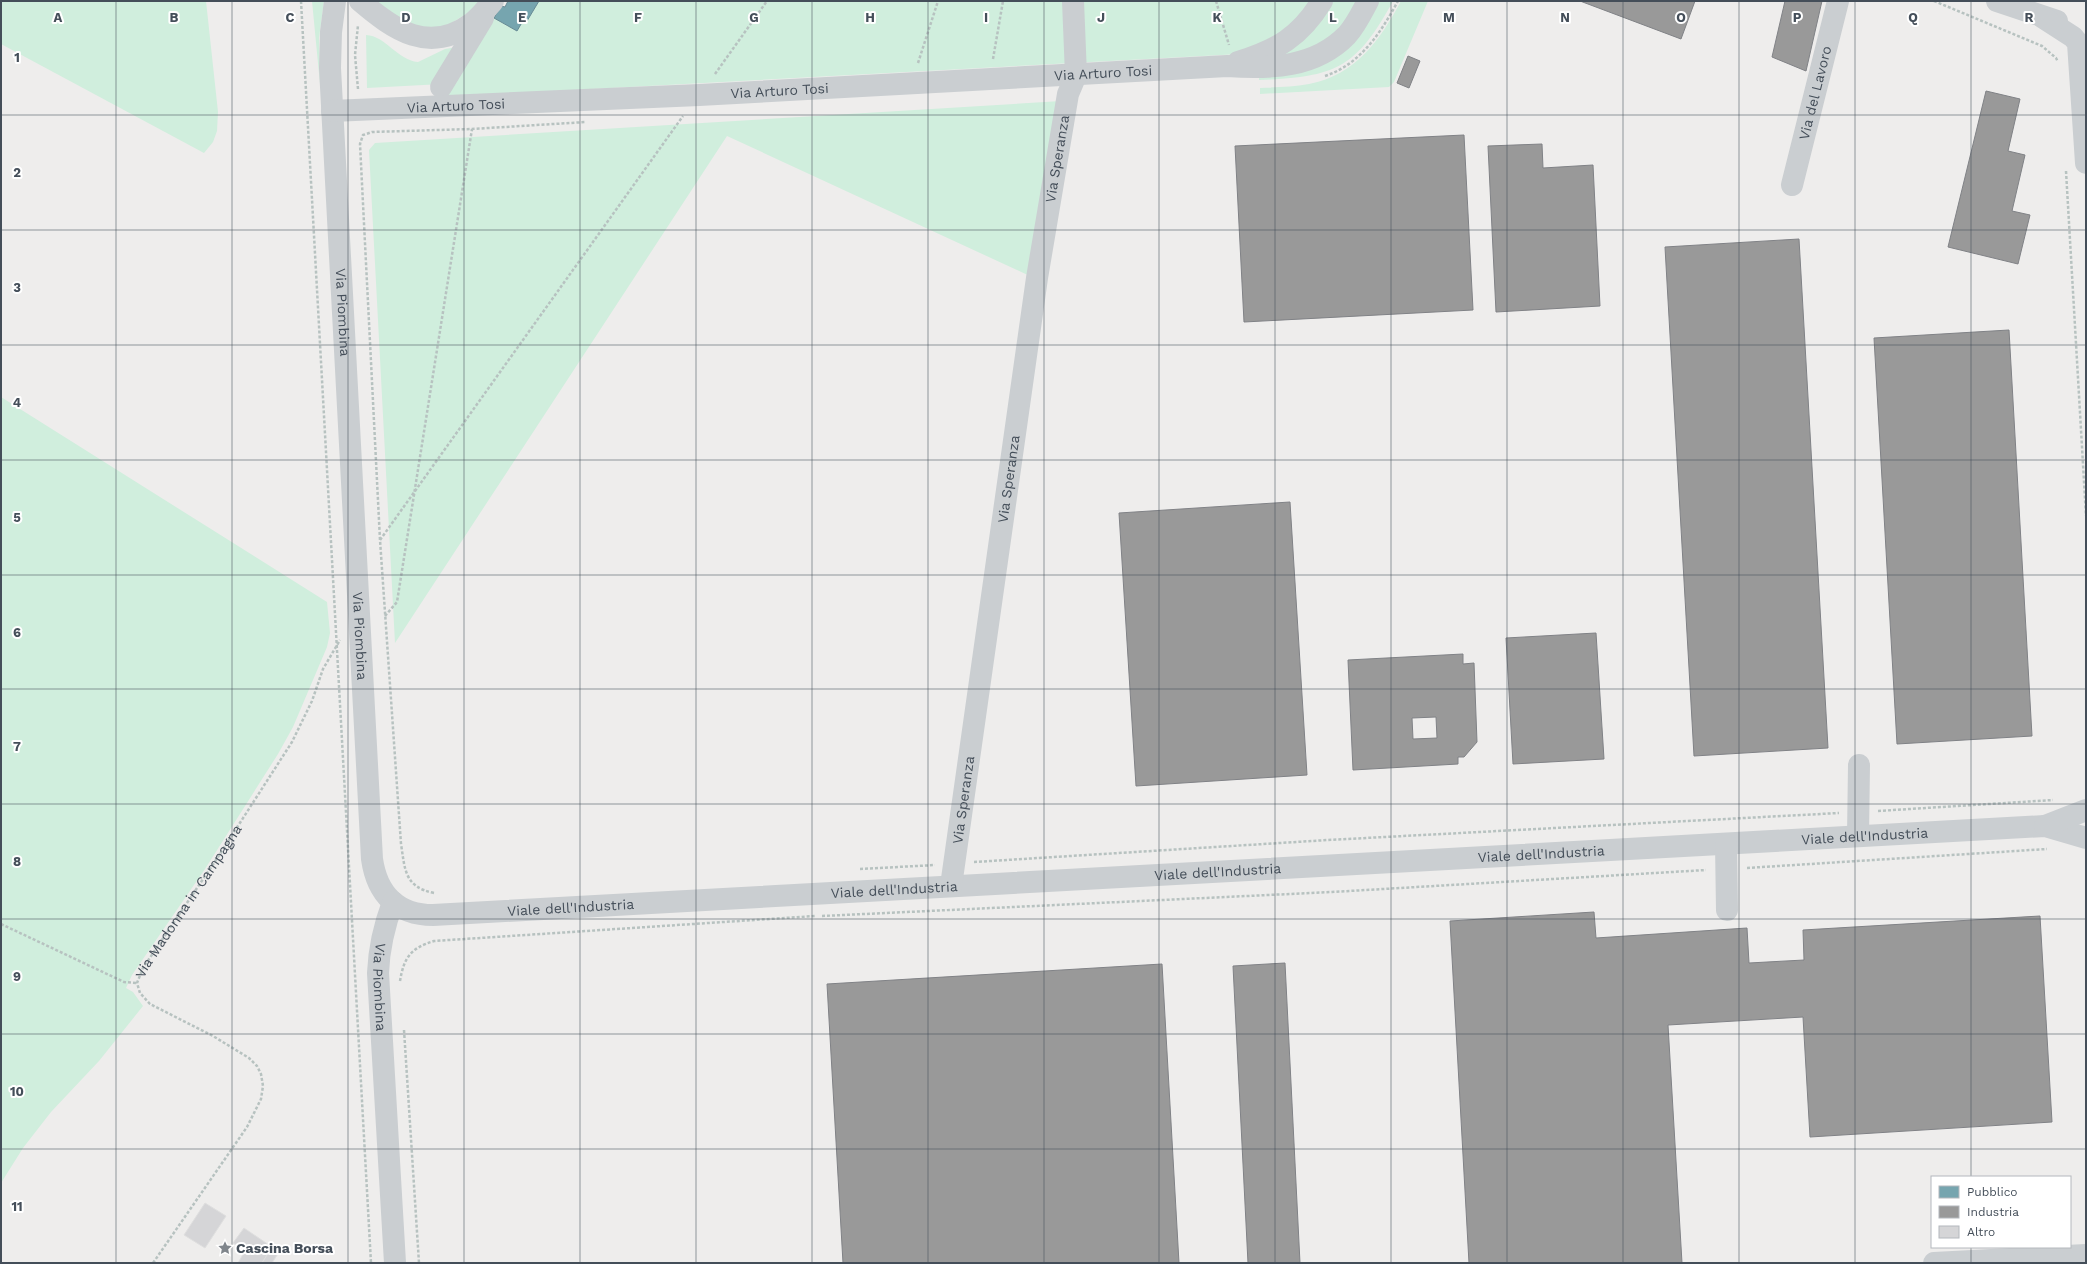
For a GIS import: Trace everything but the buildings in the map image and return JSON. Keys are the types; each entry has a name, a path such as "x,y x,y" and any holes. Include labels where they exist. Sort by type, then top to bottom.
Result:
{"street":[{"name":"Via Piombina","path":"335,1 330,49 332,111 372,859 378,882 394,902 380,943 378,973 395,1263"},
{"path":"361,2 381,19 402,32 420,38 438,38 445,37 472,23 494,1"},
{"path":"441,87 494,1"},
{"path":"1073,1 1076,75"},
{"name":"Via Arturo Tosi","path":"1228,66 1271,51 1289,40 1308,22 1322,1"},
{"name":"Via Arturo Tosi","path":"332,111 699,94 1228,66 1267,68 1296,63 1312,58 1337,44 1348,34 1368,1"},
{"name":"Via del Lavoro","path":"1792,185 1838,1"},
{"path":"1997,1 2042,17 2086,30"},
{"path":"2042,17 2076,40 2080,48 2083,73 2076,165"},
{"name":"Via Speranza","path":"951,886 1037,278 1068,94 1076,75"},
{"path":"1858,836 1859,765"},
{"path":"2045,826 2086,810"},
{"path":"2045,826 2086,838"},
{"name":"Viale dell'Industria","path":"394,902 412,913 433,915 2045,826"},
{"path":"1726,844 1727,910"},
{"path":"1934,1263 2086,1255"}],"path":[{"path":"301,1 335,646 371,1263"},
{"path":"380,540 767,1"},
{"path":"918,64 938,1"},
{"path":"993,59 1003,1"},
{"path":"1216,1 1229,45"},
{"path":"1934,1 2042,46 2056,58 2059,66"},
{"path":"360,91 356,87 355,55 361,2"},
{"path":"1221,45 1235,43"},
{"path":"986,60 1000,59"},
{"path":"910,64 926,63"},
{"path":"707,74 723,73"},
{"path":"385,616 397,602 472,129"},
{"path":"2076,165 2086,516"},
{"name":"Via Madonna in Campagna","path":"153,1263 247,1127 261,1099 263,1086 261,1074 257,1066 249,1058 213,1036 150,1004 140,993 137,983 143,968 214,864 292,742 312,701 323,669 335,646 360,616"},
{"path":"401,988 400,980 407,956 413,950 434,941 817,916 1340,891 2050,849"},
{"path":"1,924 124,982 137,983"},
{"path":"403,1027 419,1263"}],"green space":[{"path":"1,1 206,1 218,112 217,131 213,142 204,153 1,44"},
{"path":"312,1 324,1 319,38 320,84"},
{"path":"363,1 487,1 432,35"},
{"path":"539,1 1313,1 1288,31 1240,54 443,97 494,18 517,31 524,19 527,20"},
{"path":"1331,1 1360,1 1352,15 1330,39 1286,58 1283,52"},
{"path":"1375,1 1393,1 1380,24 1367,42 1341,65 1325,72 1307,76 1259,80 1259,74 1283,72"},
{"path":"1401,1 1428,1 1394,82 1389,87 1260,94 1260,88 1309,84 1340,73 1365,54 1384,29"},
{"path":"366,35 380,39 404,57 418,62 445,49 457,47 442,84 367,88"},
{"path":"1061,101 1032,277 727,136 395,643 369,150 375,143"},
{"path":"1,397 327,602 330,633 327,647 293,727 278,754 205,869 132,975 126,988 133,992 143,1006 99,1061 51,1112 23,1148 1,1183"}],"place":[{"name":"Cascina Borsa","path":"225,1248"}]}
